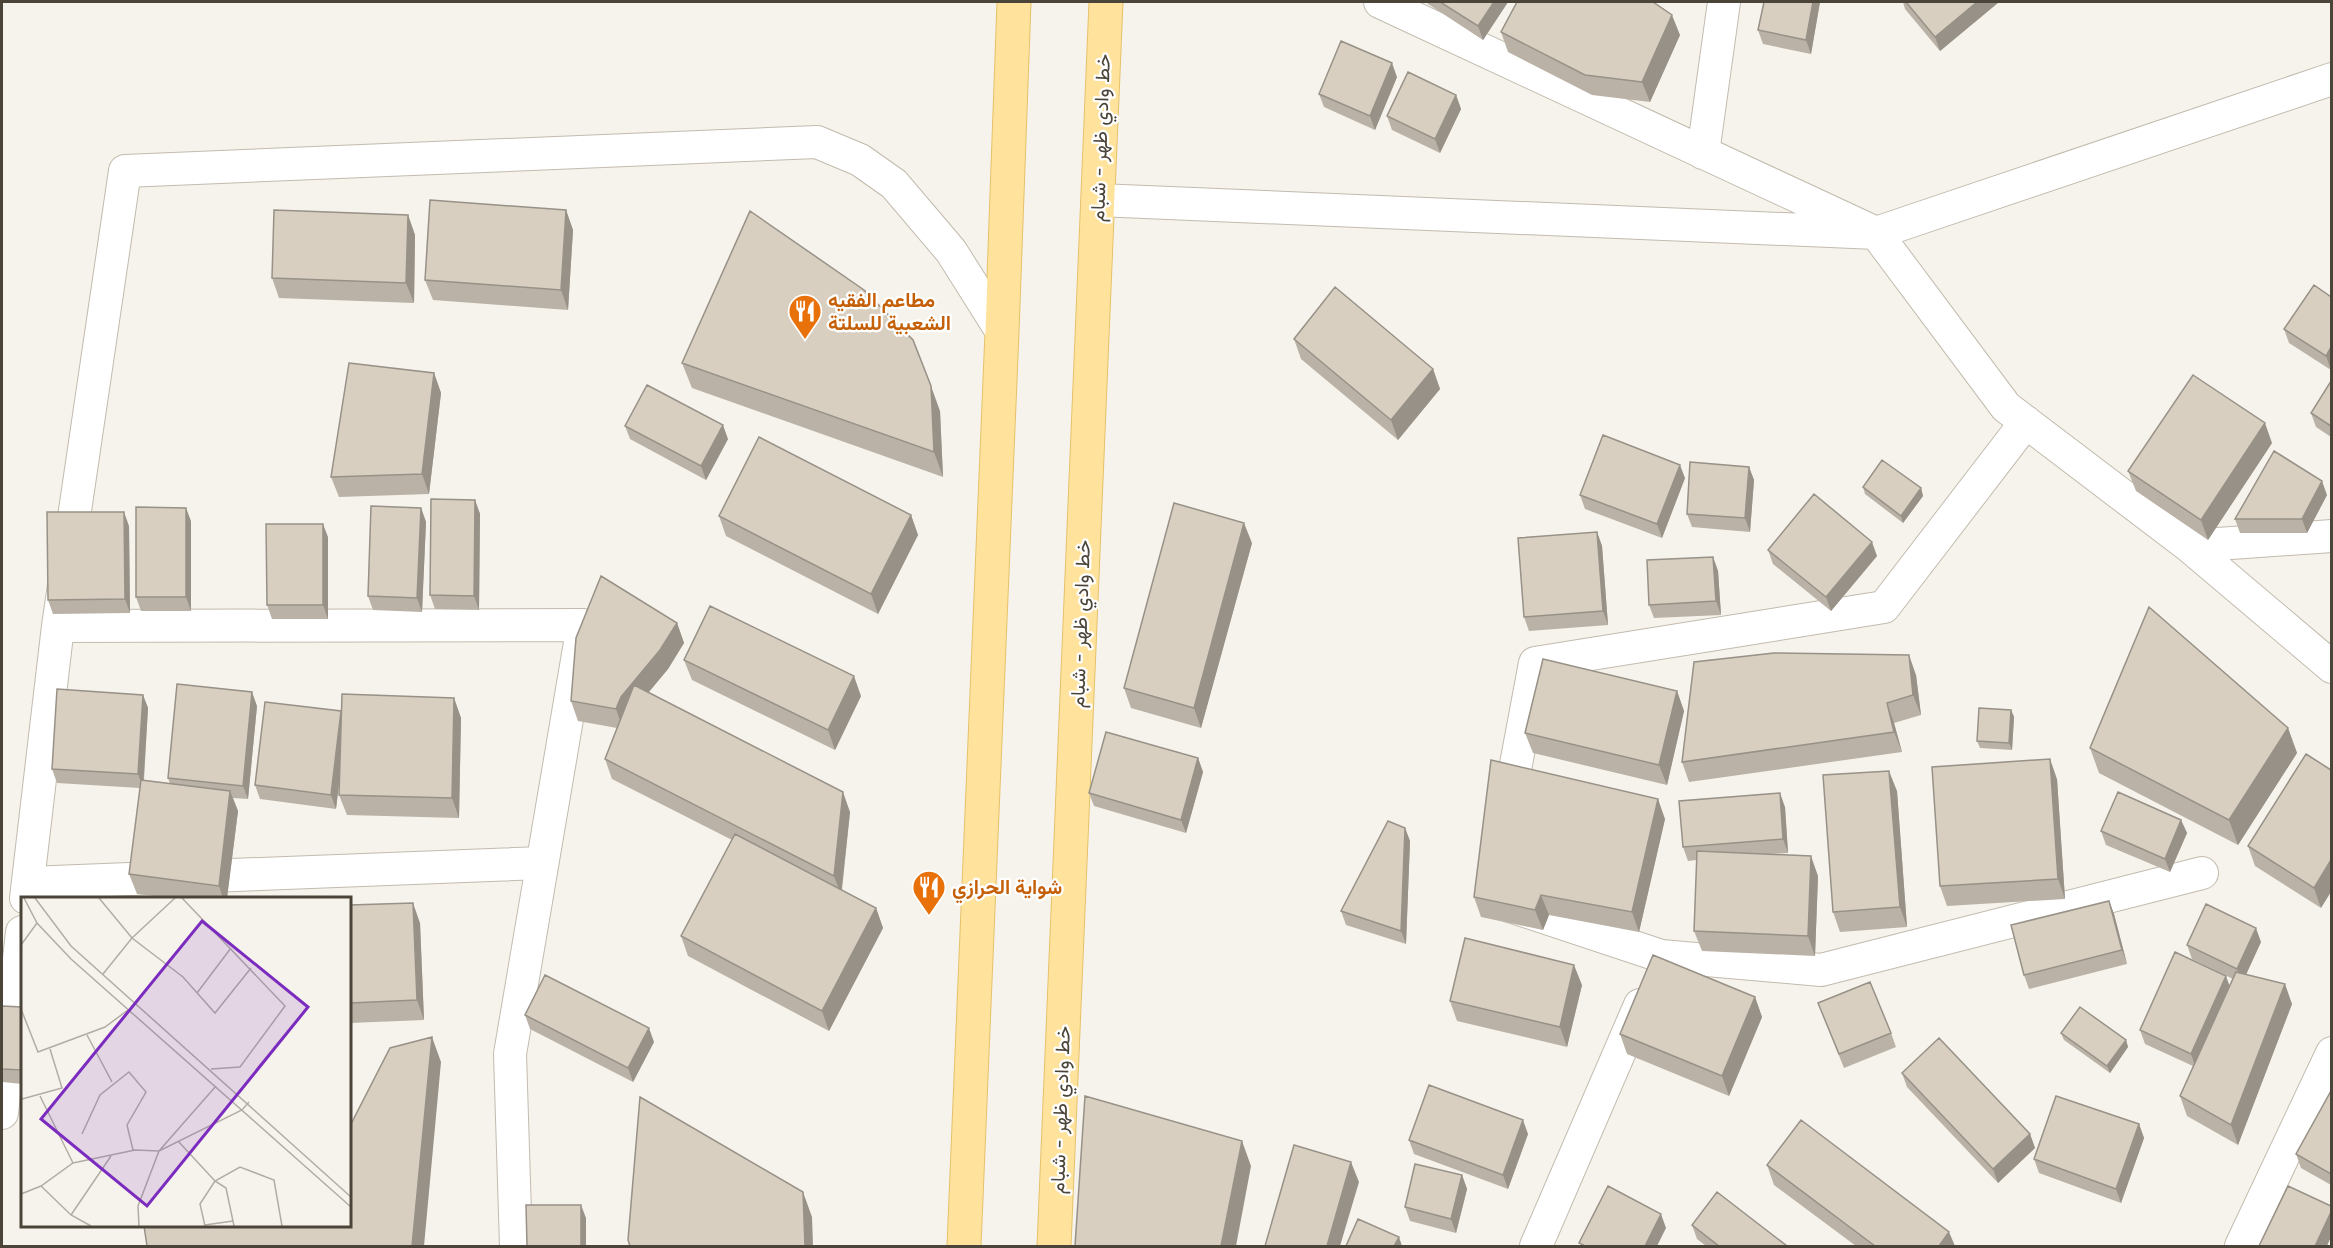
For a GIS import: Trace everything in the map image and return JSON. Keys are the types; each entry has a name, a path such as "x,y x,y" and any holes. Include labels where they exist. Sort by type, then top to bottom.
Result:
{"main road":[{"path":"964,1246 1014,2"},
{"name":"خط وادي ظهر - شبام","path":"1054,1246 1106,2"}],"street":[{"path":"1380,2 1876,233 2006,407 2189,546 2331,668"},
{"path":"1703,153 1724,2"},
{"path":"1098,200 1876,233 2331,79"},
{"path":"542,862 27,891 58,626 125,171 817,142 860,160 894,184 951,251 1002,332"},
{"path":"1503,832 1535,663 1884,607 2026,422"},
{"path":"2189,546 2331,536"},
{"path":"58,626 583,625 510,1054 516,1246"},
{"path":"1494,877 1490,900 1661,956 1821,970 2202,873"},
{"path":"2,1113 21,941"},
{"path":"1536,1246 1661,956"},
{"path":"2241,1246 2331,1053"}],"building":[{"path":"1440,2 1494,2 1478,26"},
{"path":"1517,2 1653,2 1672,15 1642,82 1585,75 1501,32"},
{"path":"1764,2 1813,2 1806,40 1758,30"},
{"path":"1906,2 1977,2 1935,37"},
{"path":"1341,41 1392,63 1370,116 1319,94"},
{"path":"1408,72 1456,95 1435,139 1387,116"},
{"path":"430,200 566,210 561,290 425,280"},
{"path":"274,210 408,215 406,283 272,278"},
{"name":"مطاعم الفقيه الشعبية للسلتة","path":"750,211 864,290 913,340 931,386 934,452 682,363"},
{"path":"2314,285 2331,297 2331,347 2326,356 2284,329"},
{"path":"1335,287 1433,369 1391,420 1294,339"},
{"path":"349,363 434,373 422,474 331,477"},
{"path":"2193,375 2265,423 2201,520 2128,471"},
{"path":"2331,381 2331,426 2311,413"},
{"path":"647,385 723,425 701,466 625,426"},
{"path":"1603,435 1680,465 1657,524 1580,495"},
{"path":"759,437 911,515 871,594 719,516"},
{"path":"2274,451 2322,481 2302,519 2235,519"},
{"path":"1882,460 1921,488 1901,516 1863,487"},
{"path":"1690,462 1749,467 1745,518 1687,514"},
{"path":"1814,494 1872,542 1826,597 1768,550"},
{"path":"431,499 475,500 474,596 430,595"},
{"path":"1174,503 1244,523 1194,708 1124,688"},
{"path":"371,506 421,508 417,598 368,596"},
{"path":"136,507 186,508 186,597 136,597"},
{"path":"47,512 124,512 125,599 48,600"},
{"path":"266,524 323,524 323,605 267,605"},
{"path":"1597,532 1603,611 1524,617 1518,538"},
{"path":"1713,557 1716,601 1649,605 1647,560"},
{"path":"601,576 677,623 660,650 621,697 616,709 571,701 576,638"},
{"path":"710,606 854,676 828,730 684,660"},
{"path":"2149,607 2288,728 2229,820 2090,748"},
{"path":"1774,653 1909,655 1913,695 1887,703 1894,732 1682,762 1694,662"},
{"path":"1543,659 1677,691 1659,765 1525,733"},
{"path":"177,684 252,692 243,786 168,778"},
{"path":"634,685 843,792 834,876 605,759"},
{"path":"57,689 143,695 138,774 52,769"},
{"path":"342,694 454,698 452,798 339,795"},
{"path":"265,702 341,711 331,795 255,785"},
{"path":"1979,708 2011,710 2009,743 1977,741"},
{"path":"1106,732 1198,758 1181,820 1089,793"},
{"path":"2306,754 2331,770 2331,860 2314,888 2248,846"},
{"path":"2050,759 2058,879 1940,886 1932,767"},
{"path":"1491,760 1658,799 1632,912 1541,895 1535,910 1474,897"},
{"path":"1889,771 1900,907 1833,912 1823,775"},
{"path":"141,780 230,791 219,886 129,874"},
{"path":"2118,792 2181,820 2165,859 2101,831"},
{"path":"1780,793 1783,839 1683,847 1679,801"},
{"path":"1388,821 1405,828 1401,931 1341,911"},
{"path":"735,834 876,908 822,1011 681,936"},
{"path":"1697,851 1811,856 1808,936 1694,931"},
{"path":"2109,901 2122,950 2024,975 2011,925"},
{"path":"413,903 417,1000 351,1003 351,905"},
{"path":"2206,904 2256,928 2237,969 2187,945"},
{"path":"1465,938 1574,965 1560,1027 1450,1001"},
{"path":"2175,952 2226,976 2191,1054 2140,1030"},
{"path":"1653,955 1755,997 1722,1076 1620,1034"},
{"path":"2236,972 2285,984 2231,1125 2180,1096"},
{"path":"545,975 649,1028 628,1068 525,1015"},
{"path":"1870,982 1891,1033 1839,1054 1818,1003"},
{"path":"2,1006 21,1007 21,1070 2,1069"},
{"path":"2080,1007 2126,1040 2107,1066 2061,1033"},
{"path":"432,1037 412,1246 147,1246 144,1227 351,1227 351,1124 390,1048"},
{"path":"1939,1038 2030,1134 1993,1169 1902,1073"},
{"path":"1429,1085 1523,1120 1503,1175 1409,1140"},
{"path":"2331,1091 2331,1174 2296,1154"},
{"path":"1085,1096 1242,1141 1221,1246 1075,1246"},
{"path":"2056,1096 2139,1124 2116,1189 2034,1159"},
{"path":"640,1097 803,1192 805,1246 630,1246 628,1240"},
{"path":"1801,1120 1949,1232 1939,1246 1875,1246 1767,1165"},
{"path":"1294,1145 1351,1162 1327,1246 1265,1246"},
{"path":"1415,1164 1462,1175 1451,1219 1405,1207"},
{"path":"1608,1186 1661,1214 1645,1246 1585,1246 1579,1243"},
{"path":"2288,1186 2331,1206 2331,1212 2315,1246 2259,1246"},
{"path":"1717,1192 1787,1246 1719,1246 1692,1225"},
{"path":"526,1205 581,1205 581,1246 527,1246"},
{"path":"1358,1219 1399,1237 1394,1246 1346,1246"}],"place":[{"name":"مطاعم الفقيه الشعبية للسلتة","path":"805,340"},
{"name":"شواية الحرازي","path":"929,916"}]}
